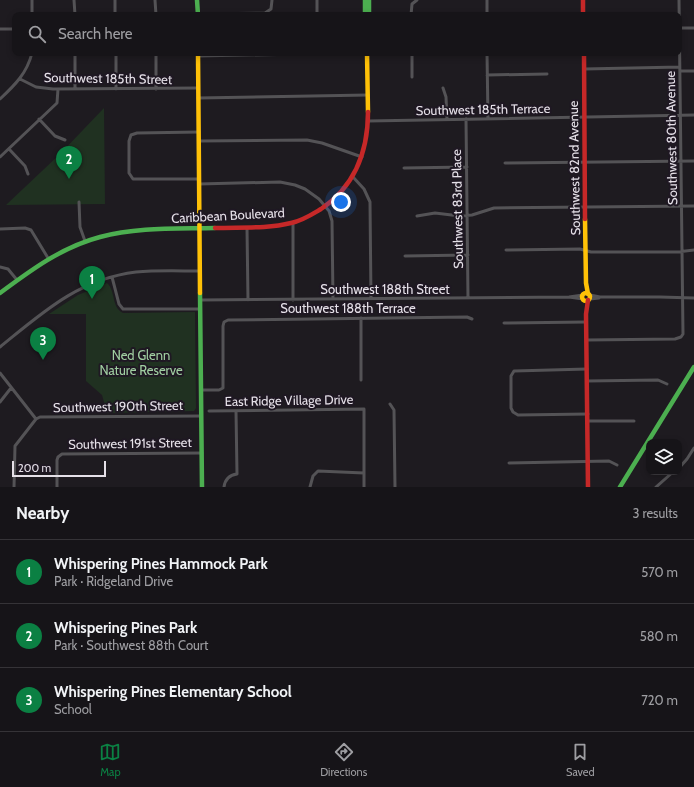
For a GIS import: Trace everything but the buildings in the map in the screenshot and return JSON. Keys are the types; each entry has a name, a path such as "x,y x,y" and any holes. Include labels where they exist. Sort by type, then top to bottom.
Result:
{"street":[{"path":"32,0 32,12"},
{"path":"74,0 74,12"},
{"path":"115,0 115,12"},
{"path":"155,0 156,12"},
{"path":"197,0 198,12"},
{"path":"267,12 271,9 272,0"},
{"path":"317,0 317,12"},
{"path":"365,0 365,12"},
{"path":"369,0 369,12"},
{"path":"487,0 487,12"},
{"path":"583,0 583,12"},
{"name":"Southwest 80th Avenue","path":"679,0 679,12"},
{"path":"411,12 411,6 415,1"},
{"path":"682,26 694,28"},
{"path":"0,29 12,29"},
{"path":"0,99 20,78 27,68 31,56"},
{"path":"75,56 75,89"},
{"path":"116,56 116,89"},
{"path":"156,56 156,89"},
{"path":"198,56 202,487"},
{"name":"Caribbean Boulevard","path":"0,293 48,258 85,241 106,235 131,231 272,227 307,218 325,207 340,194 353,178 363,157 367,139 368,121 367,56"},
{"path":"412,56 412,77"},
{"path":"487,56 488,119"},
{"name":"Southwest 82nd Avenue","path":"584,56 588,487"},
{"name":"Southwest 80th Avenue","path":"680,56 682,298"},
{"path":"584,69 680,69 694,71"},
{"path":"487,75 547,74"},
{"name":"Southwest 185th Street","path":"20,78 36,86 58,89 198,88"},
{"path":"443,88 446,97 447,119"},
{"path":"0,157 57,103 58,89"},
{"path":"198,98 368,95"},
{"name":"Southwest 185th Terrace","path":"368,121 694,115"},
{"path":"39,119 55,136 64,140"},
{"name":"Southwest 83rd Place","path":"466,119 468,298"},
{"path":"199,132 136,133 131,136 129,141 129,173 132,178 137,180 199,182 277,182 289,183 308,191 319,199 330,214 332,221 333,299"},
{"path":"199,141 307,140 322,143 363,157"},
{"path":"9,149 25,166 28,174"},
{"path":"505,163 694,161"},
{"path":"404,168 467,167"},
{"path":"353,178 364,189 370,202 371,299"},
{"path":"79,202 80,227 85,241"},
{"path":"417,216 435,213 467,216 475,215 494,208 694,206"},
{"path":"292,223 293,300"},
{"path":"0,229 25,228 31,230 48,258"},
{"path":"247,228 248,300"},
{"path":"506,250 580,249 592,252 694,250"},
{"path":"405,256 468,255"},
{"path":"0,267 8,269 17,280"},
{"path":"0,347 61,299 87,286 112,277 145,271 200,271"},
{"path":"112,277 119,304 123,309 200,309"},
{"name":"Southwest 188th Street","path":"200,300 569,297 694,298"},
{"path":"587,340 676,339 681,337 684,330 682,298"},
{"name":"Southwest 188th Terrace","path":"201,390 219,390 222,388 222,326 224,322 230,319 467,317 472,319"},
{"path":"361,318 361,380"},
{"path":"504,323 587,322"},
{"path":"620,487 694,367"},
{"path":"587,369 518,370 513,372 511,376 511,408 513,412 518,415 588,414"},
{"path":"0,373 36,419 15,446 14,487"},
{"path":"588,381 658,380 667,384"},
{"path":"0,402 11,388"},
{"path":"390,404 394,410 395,487"},
{"name":"East Ridge Village Drive","path":"209,411 364,409 364,487"},
{"path":"224,487 228,478 237,474 236,411"},
{"name":"Southwest 190th Street","path":"36,419 40,417 201,416"},
{"path":"588,421 634,420"},
{"path":"682,465 694,448"},
{"name":"Southwest 191st Street","path":"57,487 57,461 58,457 63,454 202,453"},
{"path":"508,463 609,461 617,465"},
{"path":"310,487 312,477 317,472 364,473"},
{"path":"656,487 670,475"}],"green space":[{"path":"104,108 105,204 6,205 60,154"},
{"name":"Ned Glenn Nature Reserve","path":"107,283 112,290 117,307 123,313 195,312 196,408 194,411 107,413 102,395 86,381 86,314 49,314 78,295"}],"traffic: fast":[{"path":"197,0 198,12"},
{"path":"365,0 365,12"},
{"path":"369,0 369,12"},
{"path":"0,293 47,260 86,241 114,234 143,230 215,228"},
{"path":"200,293 202,487"},
{"path":"620,487 694,367"}],"traffic: slow":[{"path":"198,56 200,293"},
{"path":"367,56 368,112"},
{"path":"585,219 586,283 588,294"},
{"path":"586,293 589,294 590,297 589,300 586,301 583,300 582,297 583,294 586,293"}],"traffic: jam":[{"path":"583,0 583,12"},
{"path":"584,56 585,219"},
{"path":"215,228 263,227 295,222 306,218 333,200 351,179 362,155 368,112"},
{"path":"588,300 586,314 588,487"}],"place":[{"name":"Whispering Pines Park","path":"69,179"},
{"name":"Whispering Pines Hammock Park","path":"92,299"},
{"name":"Whispering Pines Elementary School","path":"43,360"}]}
